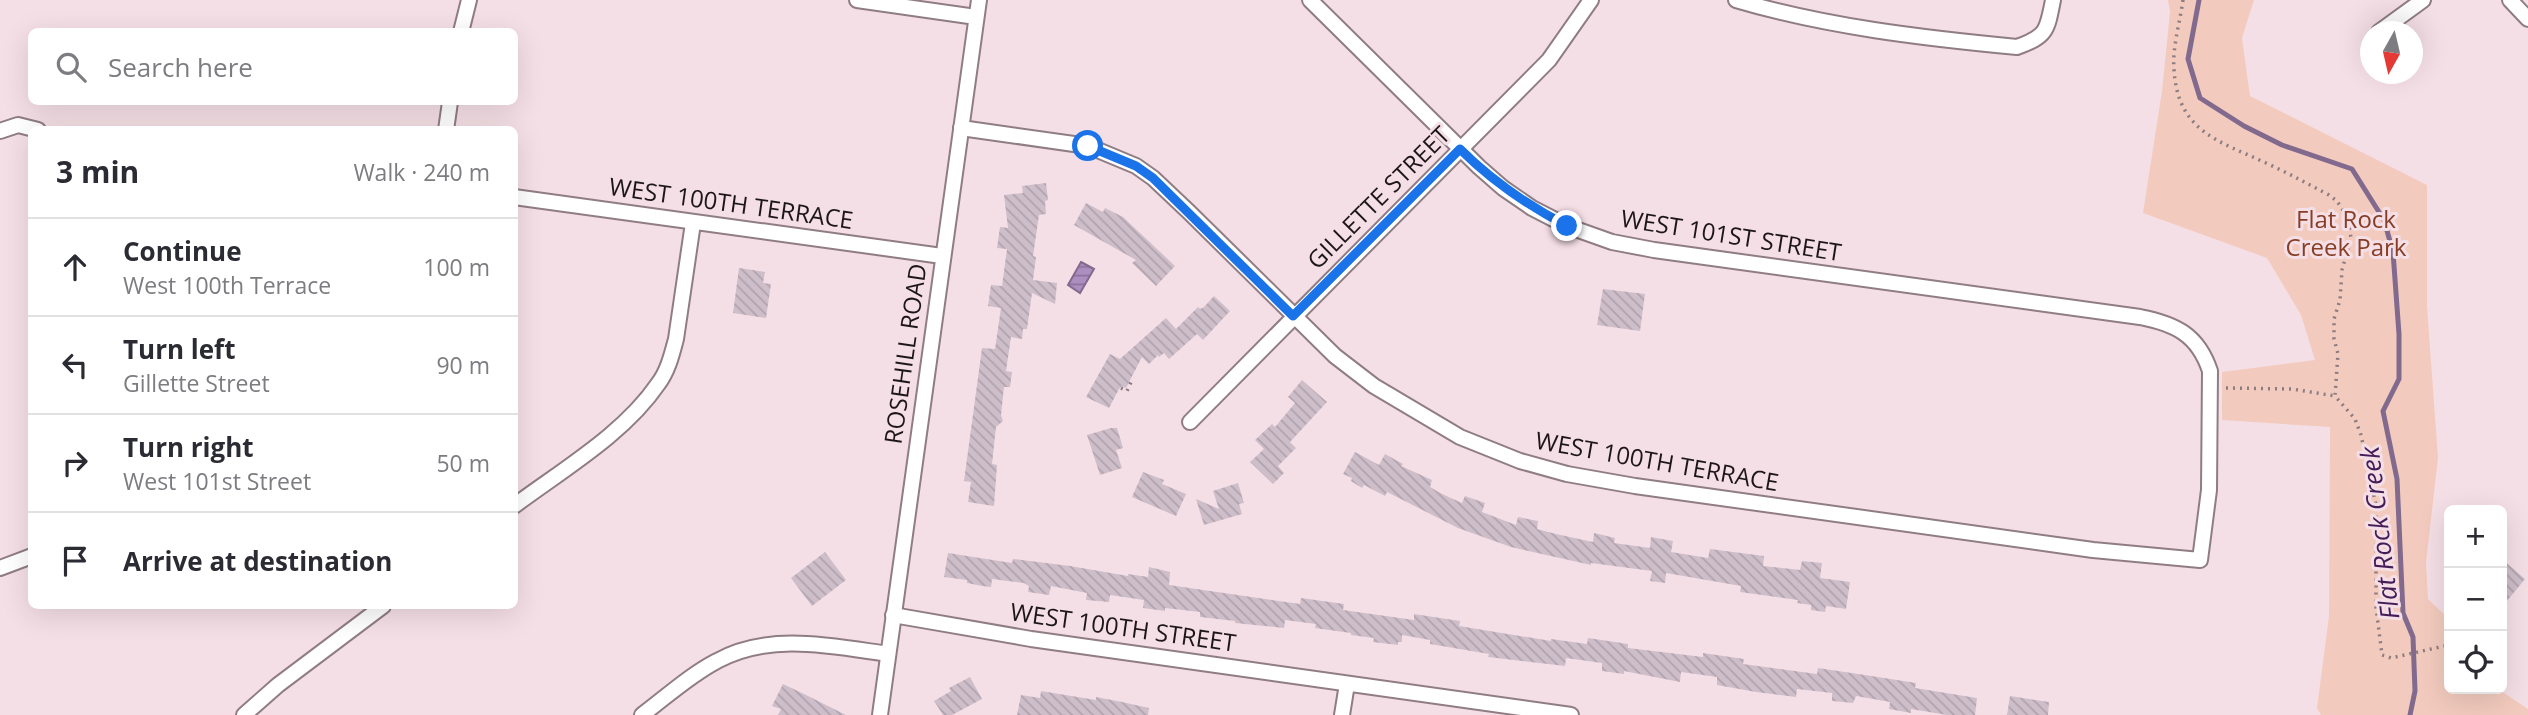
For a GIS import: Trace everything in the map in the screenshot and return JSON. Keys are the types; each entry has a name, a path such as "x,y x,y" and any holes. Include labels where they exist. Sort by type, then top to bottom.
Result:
{"street":[{"path":"462,28 469,0"},
{"path":"857,0 976,17"},
{"name":"ROSEHILL ROAD","path":"880,715 979,0"},
{"name":"WEST 101ST STREET","path":"1310,0 1503,188 1532,208 1567,226 1612,242 1654,250 2163,321 2186,333 2205,358 2210,371 2210,388"},
{"name":"GILLETTE STREET","path":"1190,422 1549,60 1591,0"},
{"path":"1736,0 1788,15 1965,42 2017,47 2038,40 2049,24 2053,0"},
{"path":"2394,21 2423,0"},
{"path":"2510,0 2528,19"},
{"path":"447,126 450,105"},
{"path":"0,131 18,125 28,128"},
{"name":"WEST 100TH TERRACE","path":"961,128 1088,146 1136,166 1153,178 1293,316 1363,378 1428,420 1460,437 1520,461 1567,474 1635,486 2080,548 2200,560 2209,490 2210,388"},
{"name":"WEST 100TH TERRACE","path":"518,200 942,256"},
{"path":"518,503 623,424 659,383 672,357 676,339 693,223"},
{"path":"0,568 28,558"},
{"path":"244,715 278,685 379,609"},
{"name":"WEST 100TH STREET","path":"893,615 1031,639 1571,715"},
{"path":"642,715 719,660 756,646 788,643 888,654"},
{"path":"1342,715 1347,684"}],"path":[{"path":"2183,0 2174,67 2178,93 2192,121 2226,147 2264,162 2329,195 2337,201 2348,218 2351,238 2342,270 2340,300 2333,329 2338,354 2335,396"},
{"path":"1121,388 1127,391 1133,378"},
{"path":"2210,388 2292,389 2335,396 2355,419 2367,458 2378,521 2375,568 2378,635 2382,655 2391,658 2444,646"}],"green space":[{"name":"Flat Rock Creek Park","path":"2168,0 2254,0 2242,38 2250,96 2427,185 2427,306 2438,458 2426,563 2428,599 2444,614 2444,694 2506,694 2528,709 2528,715 2321,715 2317,708 2329,616 2330,427 2222,420 2222,372 2315,360 2301,315 2267,258 2143,213 2162,91 2170,12"}],"shaded area":[{"path":"1081,262 1094,269 1080,293 1068,285"}],"building":[{"path":"1046,183 1048,200 1045,201 1046,214 1039,215 1033,256 1036,257 1033,280 1057,283 1055,304 1032,293 1027,329 1023,329 1022,339 1011,337 1006,371 1012,372 1010,387 1004,387 1001,415 1003,421 996,427 992,464 997,465 994,506 968,502 971,482 964,481 982,348 995,349 1001,308 988,306 991,285 1002,286 1007,249 997,248 1000,227 1008,228 1004,195 1023,193 1022,186"},
{"path":"1086,203 1103,212 1105,208 1123,217 1175,266 1156,286 1132,263 1136,260 1074,225"},
{"path":"739,268 765,272 763,283 771,284 766,318 733,313"},
{"path":"1603,289 1645,294 1640,331 1597,325"},
{"path":"1214,296 1230,311 1203,340 1197,334 1169,359 1164,353 1149,364 1142,357 1126,388 1122,386 1119,389 1109,408 1086,397 1110,354 1120,359 1166,318 1176,329 1198,307 1204,307"},
{"path":"1302,380 1327,402 1290,442 1296,448 1278,466 1284,473 1273,484 1250,462 1264,449 1255,440 1272,424 1275,427 1295,403 1288,397"},
{"path":"1117,428 1123,448 1116,450 1122,468 1100,475 1087,435"},
{"path":"1355,452 1379,465 1385,454 1403,464 1401,466 1432,480 1430,487 1442,494 1462,503 1465,496 1485,503 1482,512 1516,525 1518,517 1538,521 1537,529 1556,534 1593,542 1594,533 1615,538 1614,543 1650,548 1651,537 1673,541 1671,552 1708,558 1710,549 1764,556 1763,566 1800,570 1802,561 1822,563 1820,578 1850,582 1846,609 1826,606 1825,612 1811,610 1811,605 1797,603 1798,600 1740,592 1741,586 1666,573 1665,583 1650,581 1652,571 1591,565 1511,547 1458,528 1387,492 1385,496 1364,485 1362,488 1351,481 1352,478 1343,474"},
{"path":"1143,472 1164,480 1162,484 1186,494 1176,516 1132,497"},
{"path":"1238,483 1244,503 1239,504 1242,514 1204,525 1196,499 1219,509 1213,491"},
{"path":"825,552 846,580 812,606 791,578"},
{"path":"948,553 1012,563 1013,559 1070,566 1128,576 1148,577 1149,567 1170,572 1169,585 1300,604 1301,598 1344,604 1343,610 1414,620 1414,614 1460,621 1459,626 1551,641 1587,644 1588,638 1628,644 1628,648 1703,657 1703,653 1744,659 1743,664 1817,674 1818,668 1916,683 1915,688 1977,698 1975,715 1947,715 1911,709 1911,713 1889,709 1890,702 1856,696 1853,703 1832,701 1832,693 1797,689 1796,697 1756,692 1717,685 1717,677 1681,672 1680,682 1624,671 1624,674 1602,671 1602,663 1566,658 1565,666 1488,657 1489,654 1430,644 1430,640 1402,635 1402,642 1398,642 1398,645 1373,642 1374,638 1315,628 1316,624 1285,620 1284,628 1235,623 1200,617 1200,612 1143,608 1144,600 1110,595 1109,602 1086,600 1087,593 1051,586 1049,595 1028,592 1029,586 1024,583 992,579 991,587 982,586 967,583 967,580 944,577"},
{"path":"2507,563 2525,579 2507,601"},
{"path":"970,677 982,699 952,715 943,715 934,701 951,691 949,688"},
{"path":"783,684 846,715 778,715 781,709 772,706"},
{"path":"1041,691 1096,700 1096,697 1149,708 1148,715 1017,715 1021,695 1040,698"},
{"path":"2010,696 2049,702 2048,715 2007,715"}],"waterway":[{"name":"Flat Rock Creek","path":"2199,0 2188,59 2200,98 2244,126 2282,145 2352,169 2384,220 2393,252 2399,334 2399,379 2383,411 2397,479 2403,613 2413,637 2415,691 2410,715"}],"route":[{"path":"1088,146 1136,166 1153,178 1293,316 1460,149 1503,188 1532,208 1567,226"}]}
